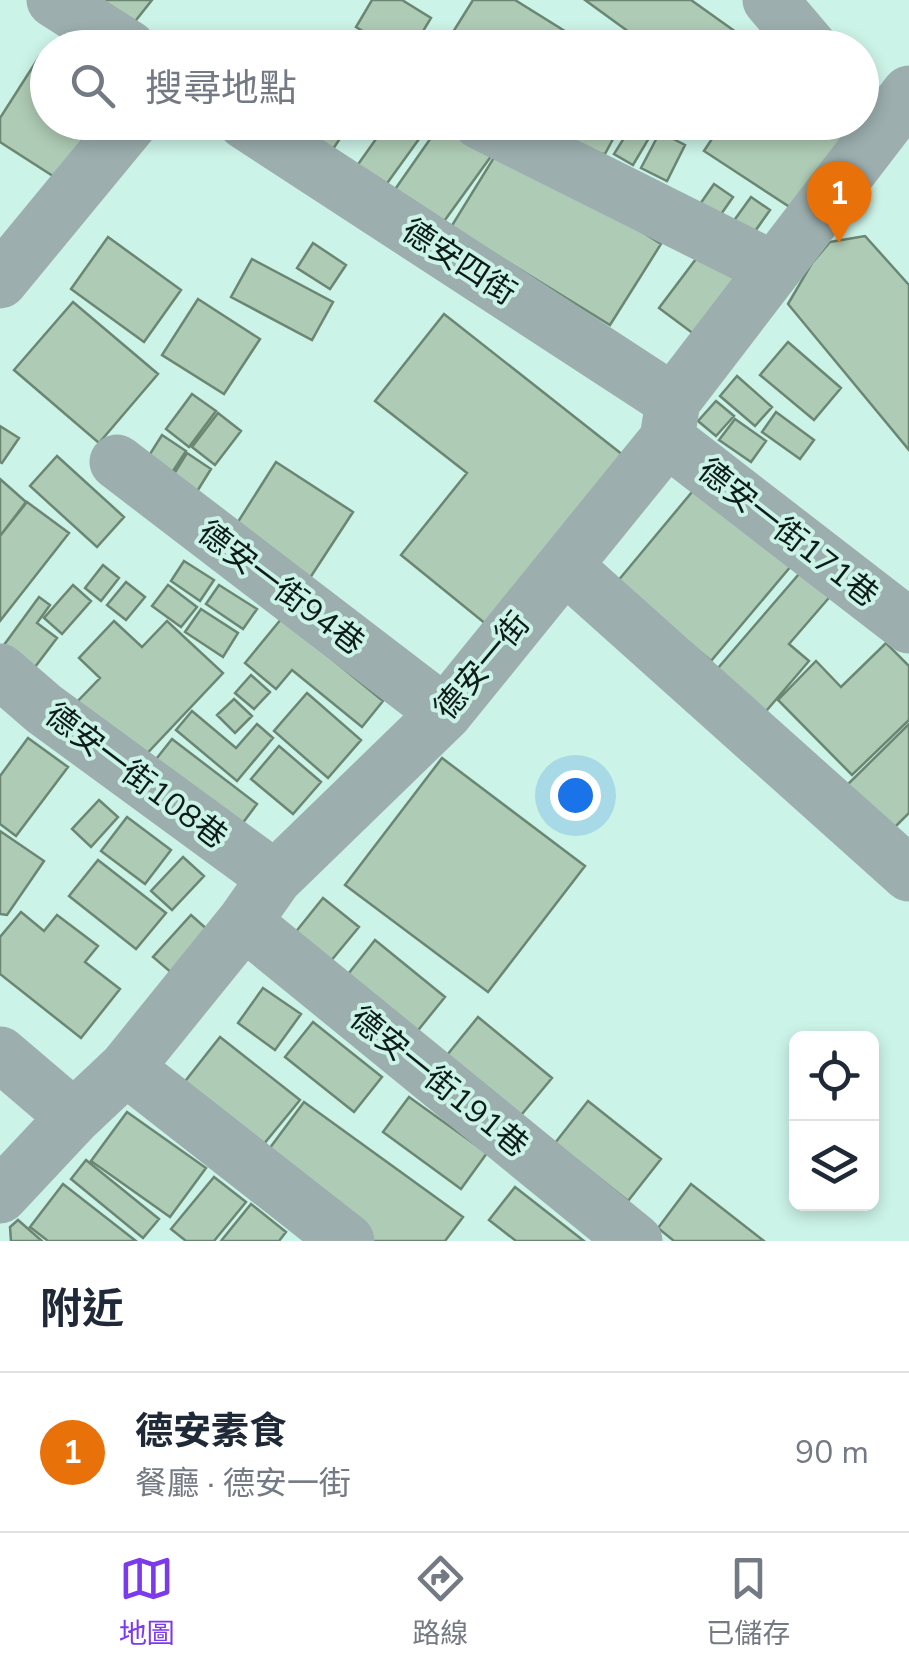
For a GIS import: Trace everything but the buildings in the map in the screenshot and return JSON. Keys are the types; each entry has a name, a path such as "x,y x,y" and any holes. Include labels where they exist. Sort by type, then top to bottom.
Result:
{"street":[{"path":"770,0 796,30"},
{"path":"58,1 102,30"},
{"path":"0,281 116,140"},
{"name":"德安四街","path":"271,140 670,420"},
{"path":"516,140 774,269"},
{"name":"德安一街","path":"0,1196 126,1068 244,922 274,878 445,713 565,566 774,269 875,140"},
{"name":"德安一街171巷","path":"670,420 909,626"},
{"name":"德安一街94巷","path":"117,462 445,713"},
{"path":"565,566 909,874"},
{"name":"德安一街108巷","path":"0,671 274,878"},
{"name":"德安一街191巷","path":"244,922 635,1241"},
{"path":"0,1054 74,1117"},
{"path":"126,1068 347,1241"}],"place":[{"name":"德安素食","path":"839,243"}]}
